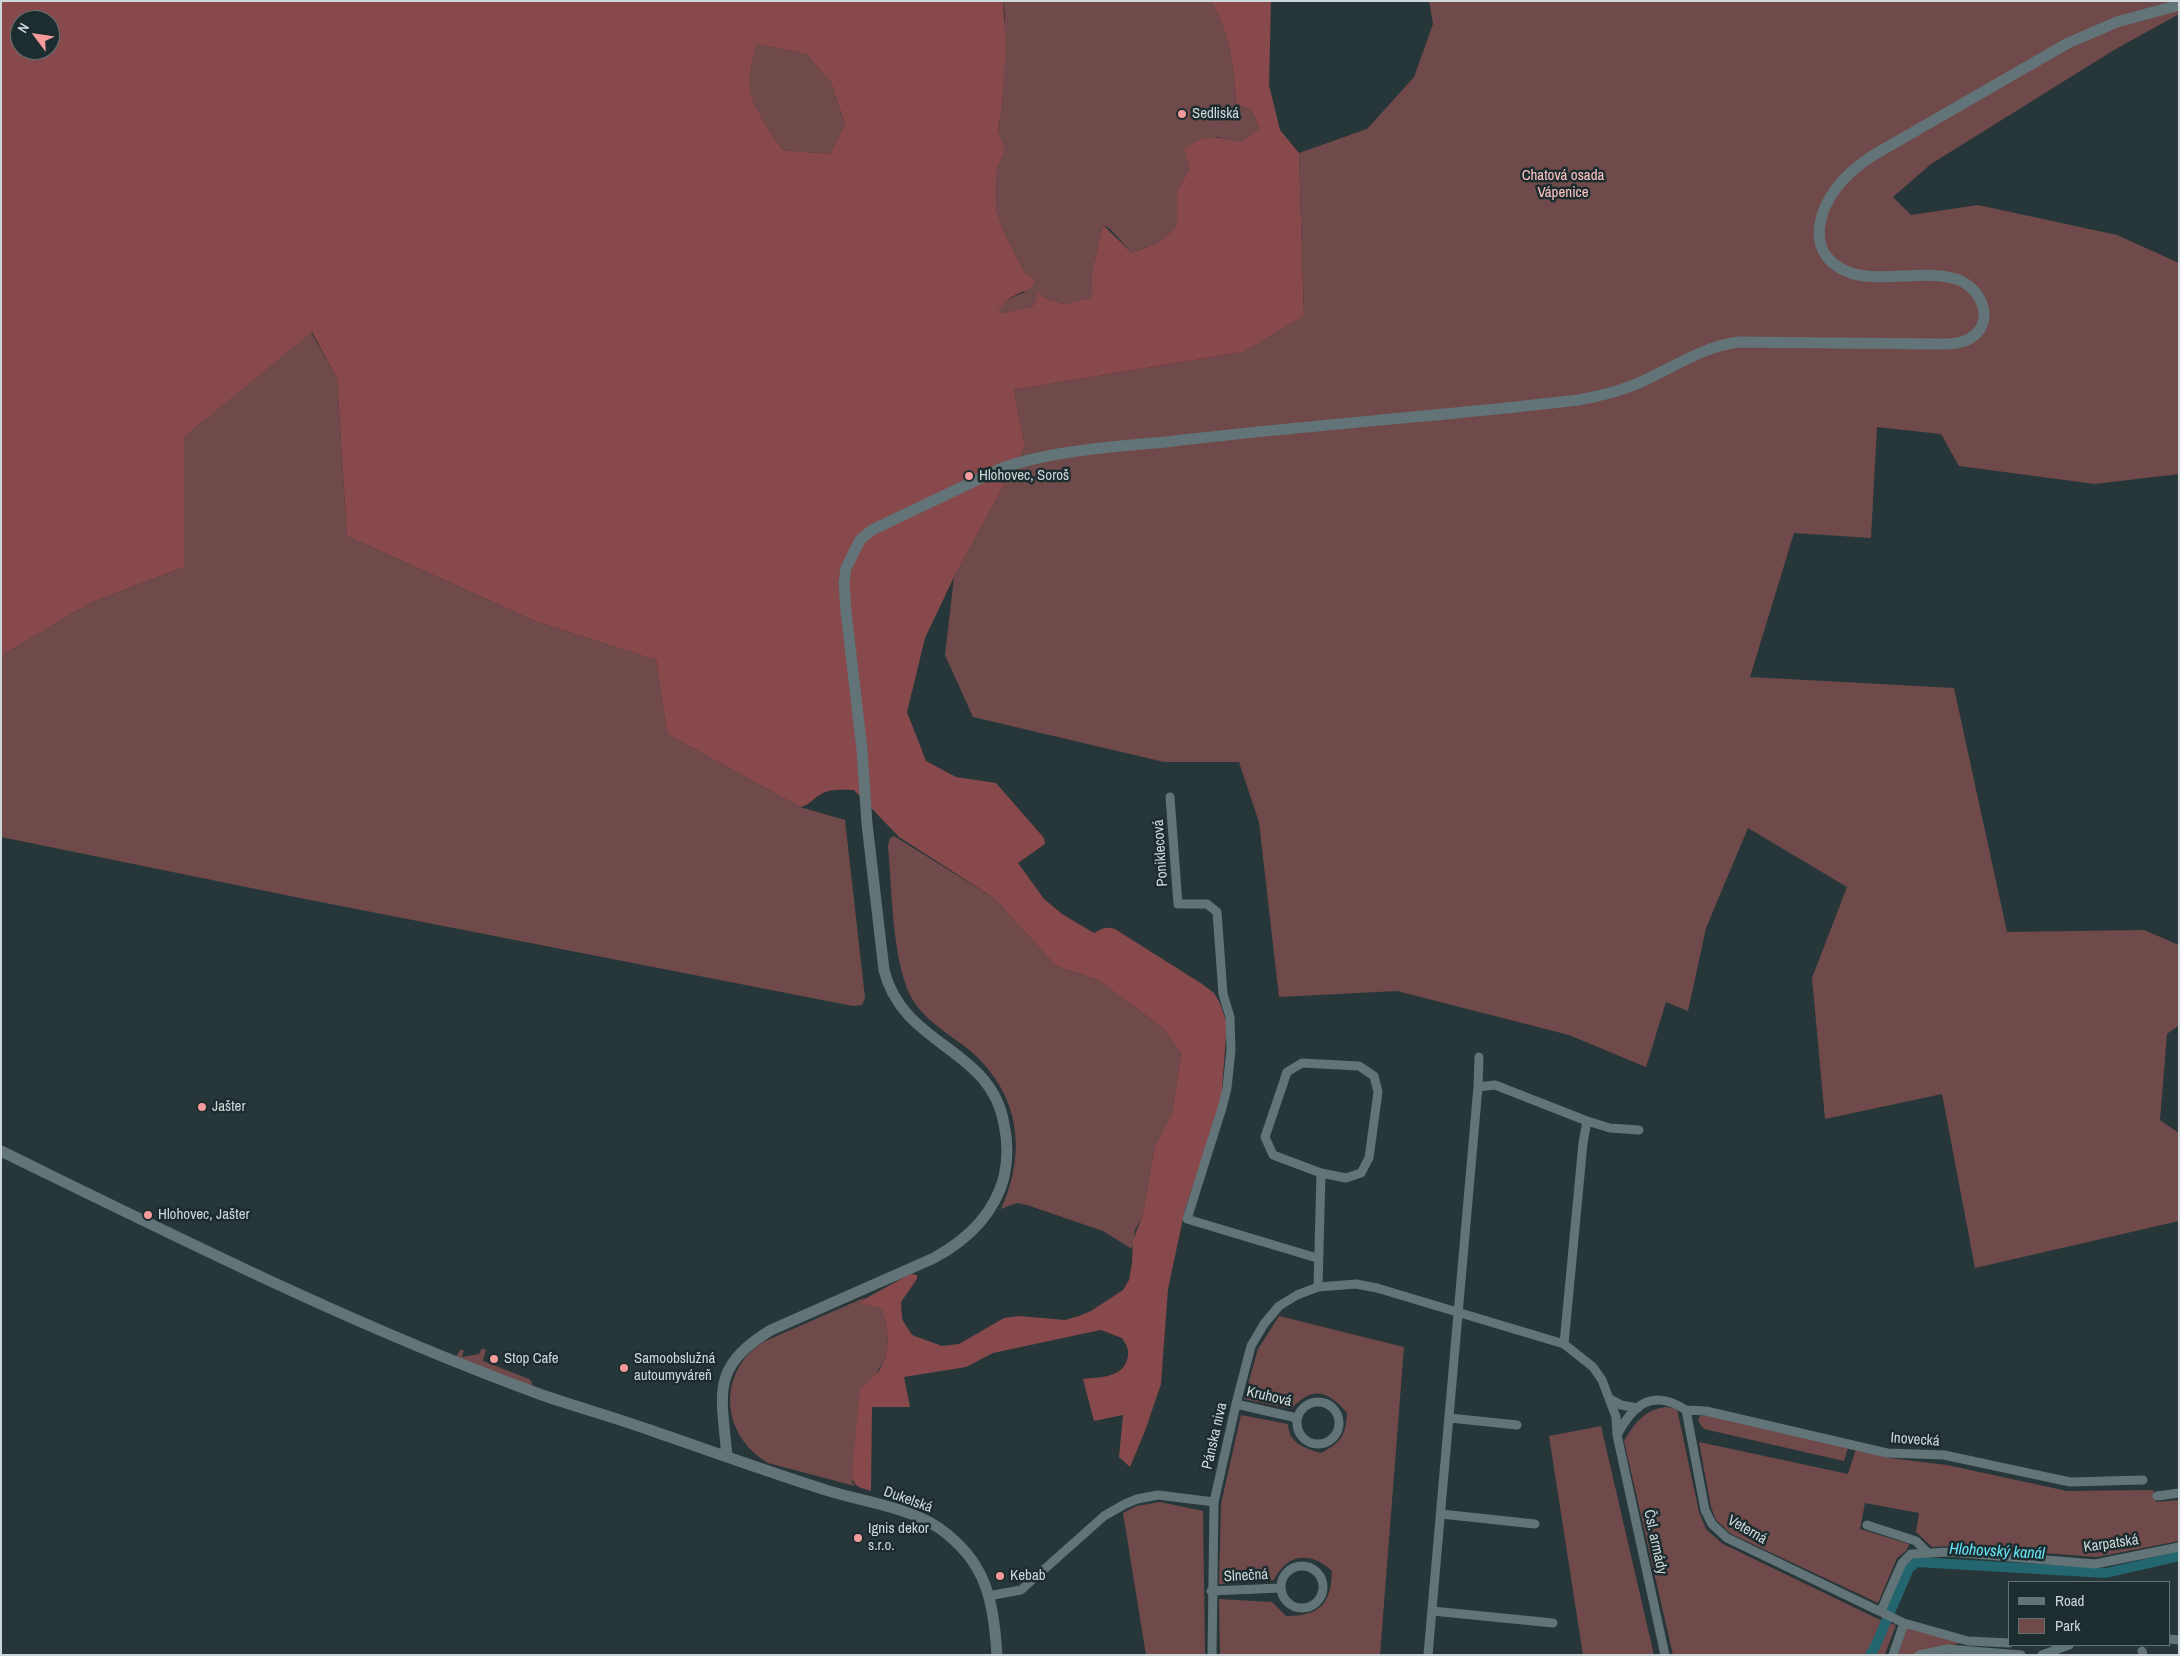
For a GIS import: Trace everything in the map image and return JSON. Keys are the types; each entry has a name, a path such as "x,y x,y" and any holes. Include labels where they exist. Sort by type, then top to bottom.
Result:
{"main road":[{"path":"727,1457 721,1395 726,1375 737,1356 755,1340 771,1330 934,1258 959,1243 976,1228 994,1202 1001,1186 1006,1165 1006,1132 995,1094 969,1064 913,1022 891,992 884,970 867,824 862,750 844,583 846,568 857,545 864,536 886,522 994,472 1022,462 1056,455 1245,432 1590,398 1630,386 1708,349 1738,342 1939,344 1967,340 1979,332 1984,314 1979,297 1968,285 1944,276 1858,275 1841,269 1831,261 1822,248 1819,236 1822,216 1830,197 1851,173 1872,156 2068,43 2117,22 2179,5"},
{"name":"Dukelská","path":"1,1151 210,1254 376,1329 544,1396 829,1491 905,1512 930,1523 949,1536 968,1554 982,1576 988,1596 997,1655"}],"street":[{"name":"Poniklecová","path":"1170,797 1178,904 1207,904 1217,912 1223,994 1231,1025 1231,1050 1227,1088 1187,1219 1317,1258"},
{"path":"1428,1655 1450,1418 1479,1058"},
{"path":"1302,1063 1359,1066 1374,1076 1378,1092 1369,1158 1361,1173 1346,1178 1321,1173 1273,1155 1265,1137 1287,1072 1302,1063"},
{"path":"1478,1086 1494,1085 1610,1128 1639,1130"},
{"path":"1564,1344 1583,1143 1587,1121"},
{"path":"1318,1287 1317,1258 1321,1173"},
{"name":"Pánska niva","path":"1212,1655 1211,1592 1214,1502 1251,1346 1264,1324 1279,1306 1297,1295 1318,1287 1356,1284 1459,1311 1564,1344"},
{"name":"Čsl. armády","path":"1564,1344 1593,1367 1602,1380 1616,1417 1617,1436 1665,1655"},
{"path":"1610,1399 1621,1405 1638,1408"},
{"path":"1617,1436 1625,1420 1638,1408 1654,1400 1671,1401 1686,1410"},
{"name":"Kruhová","path":"1310,1403 1324,1403 1335,1410 1339,1423 1338,1430 1329,1442 1315,1445 1302,1439 1298,1432 1297,1418 1300,1412 1310,1403"},
{"name":"Kruhová","path":"1236,1404 1297,1418"},
{"name":"Veterná","path":"1686,1410 1705,1510 1712,1524 1727,1538 1904,1623 1968,1640 2008,1643"},
{"name":"Inovecká","path":"1686,1410 1706,1411 1887,1452 1944,1455 2070,1482 2143,1480"},
{"path":"1450,1418 1517,1426"},
{"path":"2157,1496 2179,1493"},
{"path":"988,1596 1021,1590 1104,1516 1137,1499 1158,1495 1214,1502"},
{"path":"1441,1514 1535,1524"},
{"path":"1867,1525 1916,1541 1928,1553"},
{"name":"Karpatská","path":"1881,1611 1902,1562 1911,1554 1949,1552 2095,1564 2179,1547"},
{"name":"Slnečná","path":"1297,1567 1311,1568 1317,1572 1323,1585 1320,1598 1310,1606 1303,1608 1286,1600 1281,1588 1286,1574 1297,1567"},
{"name":"Slnečná","path":"1211,1592 1281,1588"},
{"path":"1432,1611 1553,1623"},
{"path":"1893,1655 1904,1623"},
{"path":"2042,1655 2066,1646"},
{"path":"1919,1655 1948,1649 2021,1655"}],"green space":[{"path":"1003,1 1210,1 1222,25 1230,50 1236,104 1252,110 1259,128 1242,142 1216,137 1190,168 1177,191 1177,226 1161,241 1132,253 1110,229 1103,225 1091,276 1093,297 1065,304 1042,297 1036,300 1033,306 1002,313 997,310 1009,299 1024,293 1031,276 1025,273 1003,230 996,208 997,168 1006,150 998,133 1002,107 1005,14"},
{"name":"Chatová osada Vápenice","path":"1429,1 2179,1 2179,14 2114,50 1931,164 1893,197 1911,215 1978,205 2117,235 2179,263 2179,474 2095,484 1959,466 1941,434 1877,427 1871,538 1794,533 1750,677 1954,688 2007,932 2144,930 2179,945 2179,1025 2167,1034 2160,1120 2179,1133 2179,1221 1975,1268 1942,1094 1825,1119 1812,978 1847,887 1748,828 1706,928 1688,1011 1666,1002 1646,1067 1569,1035 1397,991 1279,997 1259,822 1239,762 1164,762 973,717 945,655 954,577 1025,447 1014,390 1244,352 1304,316 1299,153 1367,129 1414,77 1433,24"},
{"path":"757,44 806,54 831,82 845,126 830,154 783,150 762,119 751,99 749,87"},
{"path":"311,332 337,379 347,536 537,622 656,660 667,734 800,807 845,820 865,998 862,1005 853,1006 300,898 1,837 1,656 90,603 184,567 184,437"},
{"path":"894,836 994,898 1056,966 1098,980 1163,1028 1181,1053 1172,1115 1155,1146 1142,1217 1135,1230 1132,1249 1103,1231 1027,1205 1017,1203 1001,1209 1014,1165 1016,1144 1014,1123 1008,1103 998,1084 985,1066 968,1049 928,1018 915,1004 910,995 904,979 896,942 888,846 890,838"},
{"path":"866,1297 862,1300 862,1304 879,1308 882,1311 886,1323 888,1342 885,1358 875,1376 852,1482 855,1486 768,1463 752,1451 741,1437 733,1421 730,1404 737,1370 748,1355 763,1342"},
{"path":"1279,1316 1404,1347 1380,1655 1220,1655 1219,1599 1272,1602 1286,1616 1307,1614 1321,1606 1326,1600 1331,1582 1332,1571 1316,1560 1300,1558 1286,1564 1274,1580 1219,1584 1221,1504 1241,1415 1288,1424 1291,1436 1295,1441 1304,1447 1321,1453 1338,1442 1344,1433 1347,1413 1333,1399 1326,1396 1313,1394 1291,1409 1244,1399 1258,1349"},
{"path":"482,1348 486,1350 483,1361 529,1379 532,1382 532,1387 456,1357 460,1350 464,1350 462,1357 479,1354"},
{"path":"1666,1407 1677,1409 1699,1512 1706,1529 1723,1544 1878,1619 1896,1625 1885,1654 1673,1655 1624,1441 1641,1418 1652,1411"},
{"path":"1704,1415 1848,1448 1844,1461 1704,1429 1698,1421 1700,1416"},
{"path":"1601,1426 1654,1655 1583,1655 1549,1436"},
{"path":"1699,1442 1848,1474 1856,1449 1889,1458 1947,1465 2067,1491 2153,1490 2156,1502 2179,1500 2179,1541 2097,1557 1951,1546 1932,1547 1916,1532 1919,1513 1865,1503 1860,1529 1909,1544 1907,1550 1897,1558 1878,1603 1731,1534 1716,1520 1711,1507"},
{"path":"1160,1502 1203,1511 1205,1655 1146,1655 1123,1513 1137,1506"},
{"path":"1904,1623 1968,1641 1913,1655 1893,1655"}],"shaded area":[{"path":"1,1 1003,1 1006,44 1002,107 998,132 1006,150 997,168 996,208 1003,230 1025,273 1031,276 1035,283 1007,300 998,310 1002,313 1033,306 1039,292 1042,297 1065,304 1092,297 1091,276 1103,225 1132,253 1161,241 1177,226 1177,191 1190,168 1184,150 1198,141 1212,138 1242,142 1259,128 1252,110 1236,104 1230,50 1222,25 1210,1 1271,1 1269,85 1280,130 1299,153 1304,316 1244,352 1014,390 1025,447 954,577 925,638 907,712 926,761 956,777 996,783 1044,838 1045,844 1018,863 1044,899 1062,914 1094,933 1106,928 1115,929 1202,984 1214,993 1220,1003 1227,1024 1221,1103 1185,1209 1168,1289 1161,1384 1130,1467 1119,1457 1123,1415 1094,1421 1083,1379 1111,1375 1122,1369 1126,1363 1128,1351 1122,1338 1101,1330 993,1353 966,1367 904,1377 910,1407 872,1407 871,1491 857,1486 852,1474 860,1389 879,1371 885,1358 888,1342 886,1323 882,1311 879,1308 862,1304 861,1301 910,1274 917,1275 917,1279 901,1302 902,1319 912,1335 942,1346 959,1344 1004,1318 1019,1316 1065,1320 1079,1316 1091,1311 1123,1290 1129,1280 1133,1240 1142,1217 1155,1146 1172,1114 1181,1053 1163,1028 1098,980 1056,966 994,898 899,837 854,790 835,790 822,793 808,804 800,807 667,734 656,660 537,622 347,536 337,379 312,332 184,437 184,567 90,603 1,656","holes":["757,44 806,54 831,82 845,125 830,154 783,150 766,125 750,93 751,72"]}],"waterway":[{"name":"Hlohovský kanál","path":"1870,1655 1909,1568 1917,1562 2106,1573 2179,1556"}],"place":[{"name":"Sedliská","path":"1182,114"},
{"name":"Hlohovec, Soroš","path":"969,476"},
{"name":"Jašter","path":"202,1107"},
{"name":"Hlohovec, Jašter","path":"148,1215"},
{"name":"Stop Cafe","path":"494,1359"},
{"name":"Samoobslužná autoumyváreň","path":"624,1368"},
{"name":"Ignis dekor s.r.o.","path":"858,1538"},
{"name":"Kebab","path":"1000,1576"}]}
